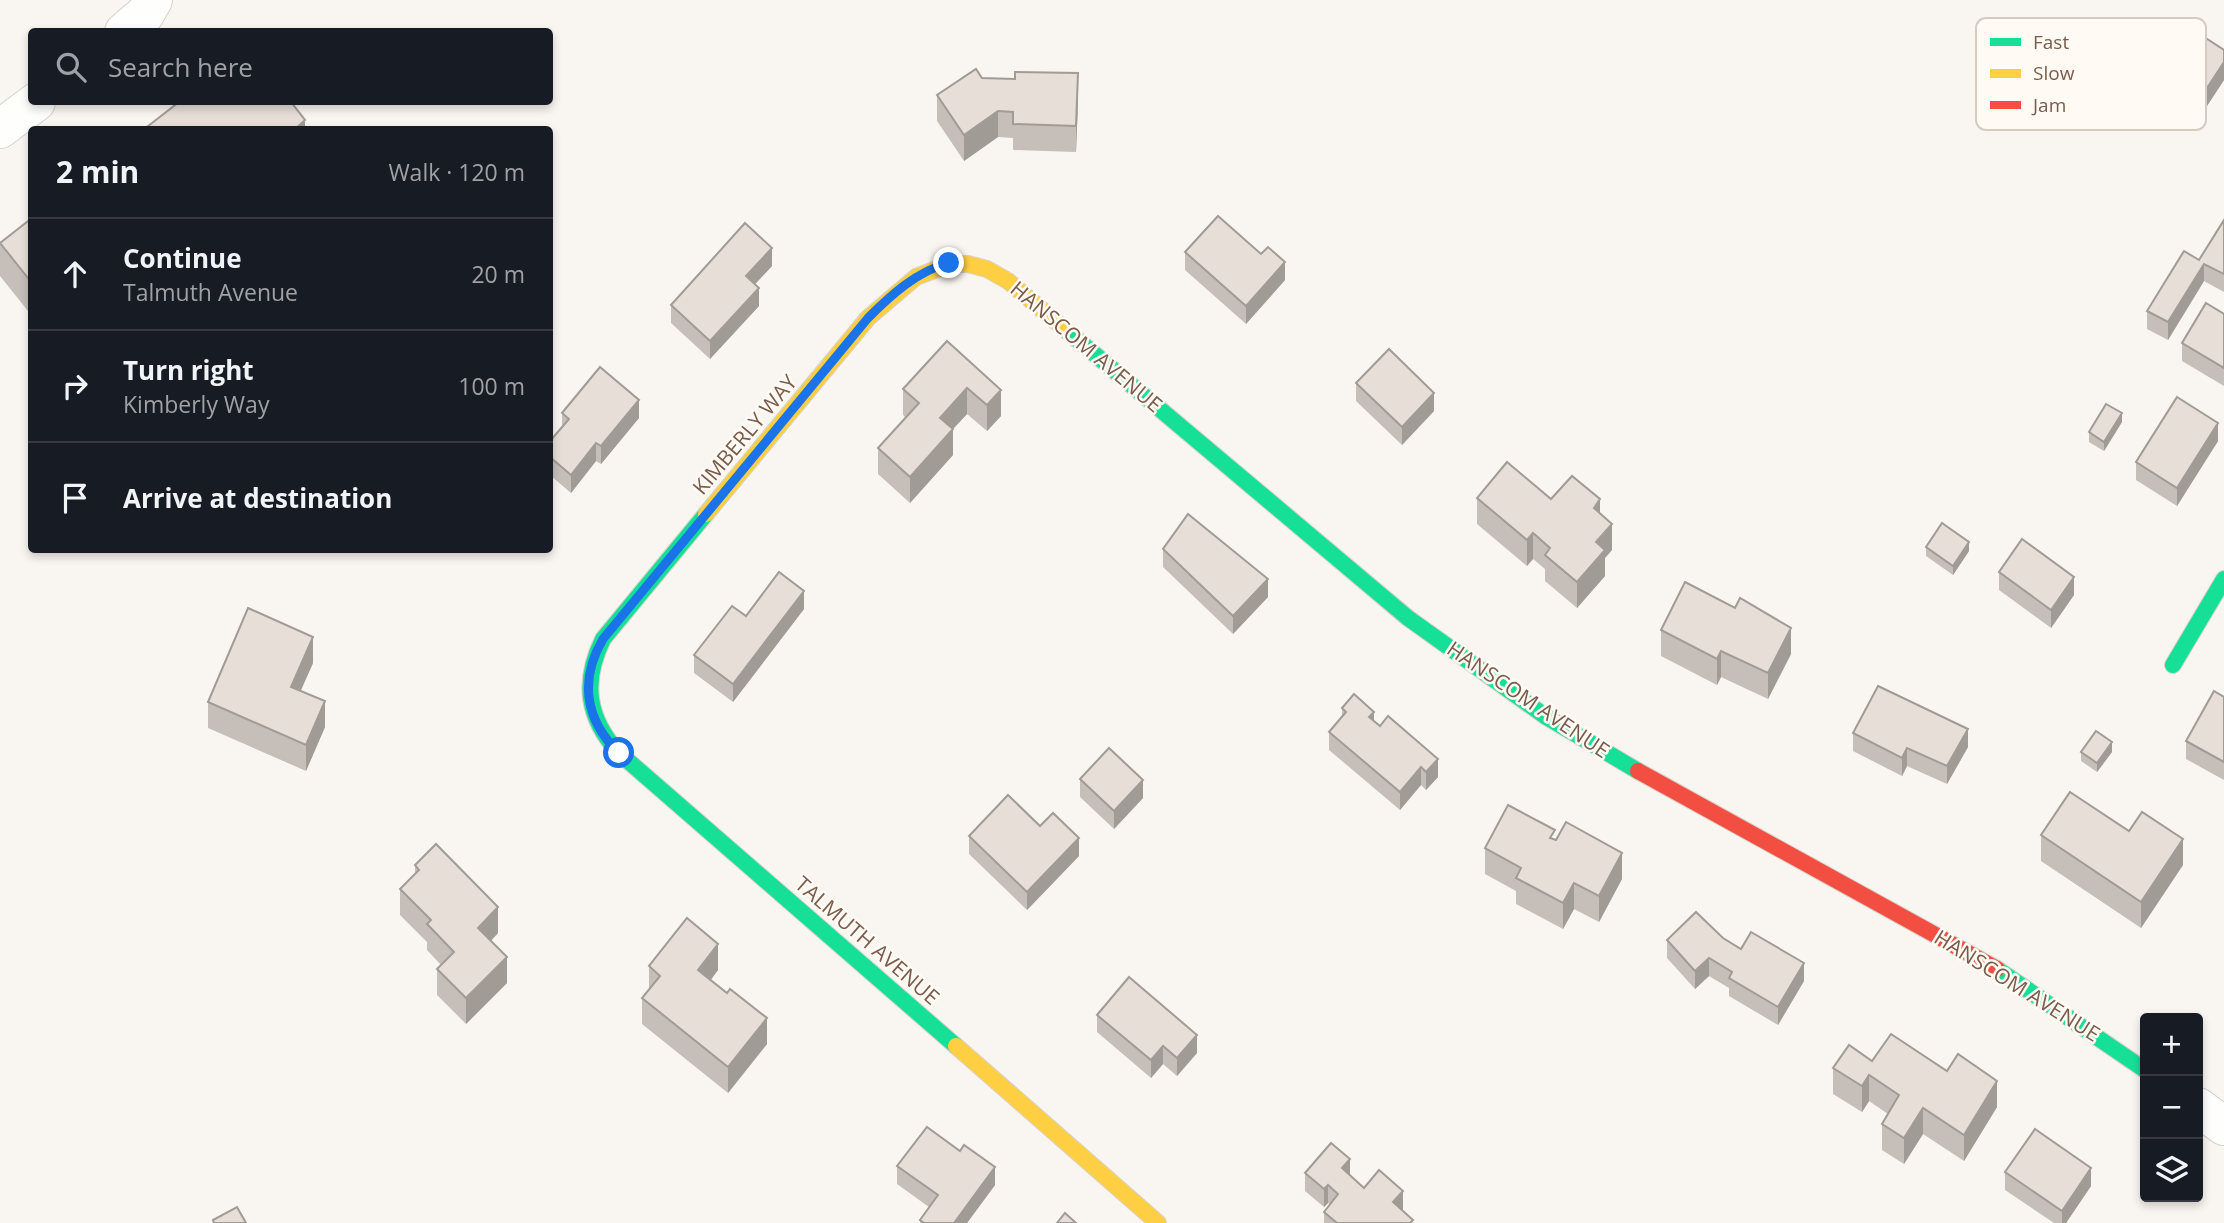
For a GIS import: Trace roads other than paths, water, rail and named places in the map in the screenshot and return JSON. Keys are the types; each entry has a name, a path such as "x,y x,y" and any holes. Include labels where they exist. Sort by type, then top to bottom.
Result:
{"street":[{"path":"129,28 145,14 153,0"},
{"path":"0,129 32,105"},
{"name":"KIMBERLY WAY","path":"589,669 603,639 868,318 911,281 936,266 962,261"},
{"name":"HANSCOM AVENUE","path":"962,261 992,270 1008,281 1408,618 1545,716 1618,760 2006,974 2140,1067"},
{"path":"2173,665 2224,579"},
{"name":"TALMUTH AVENUE","path":"589,669 590,710 599,731 609,743 1158,1223"},
{"path":"2203,1111 2224,1126"}]}
